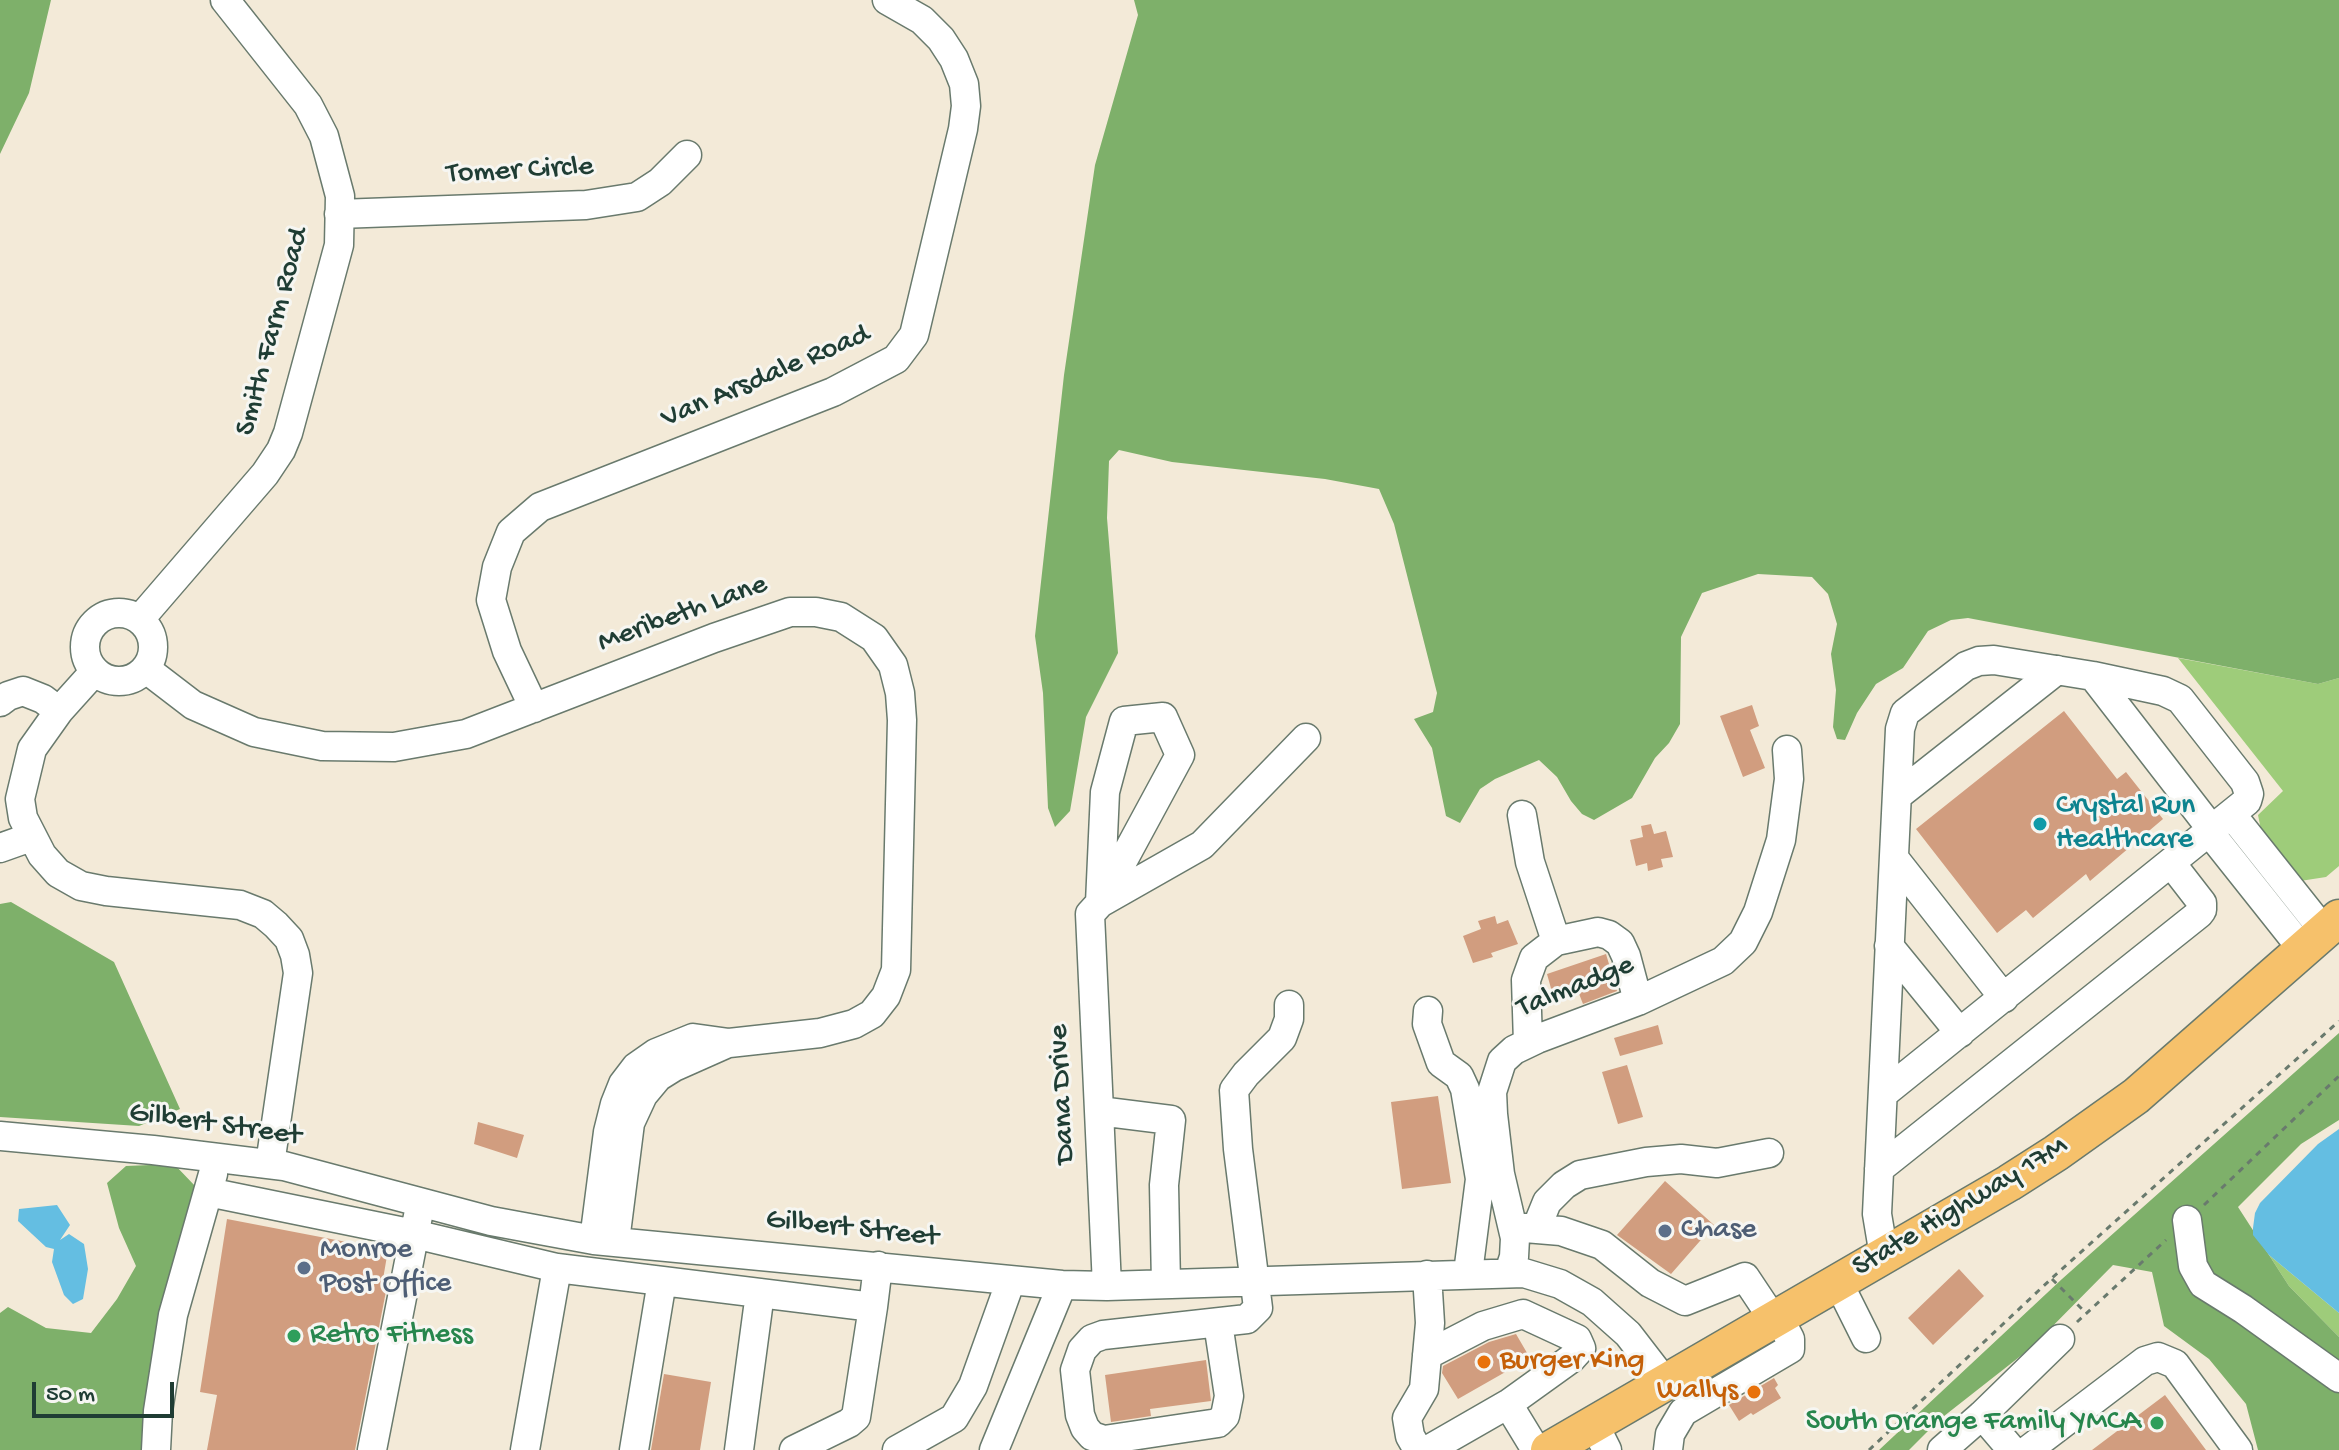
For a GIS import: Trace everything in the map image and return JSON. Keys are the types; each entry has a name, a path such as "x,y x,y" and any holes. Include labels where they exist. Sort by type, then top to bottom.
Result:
{"main road":[{"name":"State Highway 17M","path":"1549,1450 1600,1437 1676,1389 1775,1318 2009,1183 2112,1114 2322,933"}],"street":[{"name":"Smith Farm Road","path":"140,619 265,474 281,450 300,392 339,245 340,196 324,136 308,105 225,0"},
{"name":"Van Arsdale Road","path":"534,708 507,651 491,600 497,567 511,532 540,507 833,392 896,359 914,335 966,106 964,84 954,59 941,39 922,20 887,0"},
{"name":"Tomer Circle","path":"339,214 586,205 637,197 660,182 687,155"},
{"path":"119,612 140,619 152,637 151,659 146,669 126,681 104,678 95,671 85,651 85,639 90,628 107,614 119,612"},
{"name":"Meribeth Lane","path":"146,669 193,705 254,732 322,746 394,747 466,734 714,638 790,612 816,612 841,617 874,638 893,665 902,720 896,970 886,996 872,1014 854,1024 820,1033 729,1043 693,1038 676,1043 636,1067 623,1084 608,1132 604,1240"},
{"path":"1883,1094 2247,801 2248,788 2180,699 2163,691 2093,676 1994,660 1972,663 1912,707 1901,721 1877,1214 1884,1256"},
{"path":"1897,796 2057,670"},
{"path":"95,671 59,711 32,749 20,799 23,818 42,855 58,873 81,886 240,905 263,914 289,939 298,973 270,1164"},
{"path":"2093,676 2218,826 2322,933"},
{"path":"0,702 23,691 43,699 59,711"},
{"path":"1163,717 1180,755 1100,903 1105,792 1124,721 1163,717"},
{"path":"1100,903 1202,845 1306,738"},
{"name":"Talmadge","path":"1509,1272 1515,1238 1524,1228 1500,1174 1492,1092 1502,1061 1528,1043 1638,1001 1723,961 1743,942 1755,921 1787,812 1787,750"},
{"path":"1522,815 1530,862 1556,941"},
{"path":"0,848 31,837"},
{"path":"1894,858 2004,998"},
{"path":"1879,1169 2199,914 2202,903 2171,863"},
{"name":"Dana Drive","path":"1100,903 1090,914 1107,1286"},
{"path":"1528,1043 1526,980 1534,958 1556,941 1598,932 1620,943 1638,1001"},
{"path":"1889,946 1960,1033"},
{"path":"1218,1323 1229,1396 1225,1416 1218,1423 1104,1440 1092,1436 1085,1428 1080,1415 1075,1370 1082,1350 1092,1339 1103,1335 1247,1319 1258,1308 1238,1149 1234,1090 1282,1038 1289,1019 1289,1005"},
{"path":"1428,1011 1427,1024 1441,1063 1459,1076 1465,1089 1480,1179 1468,1273"},
{"path":"1099,1111 1171,1120 1164,1185 1166,1284"},
{"name":"Gilbert Street","path":"0,1136 270,1164 491,1221 604,1240 1062,1285 1524,1273 1560,1284 1592,1302 1628,1334 1676,1389"},
{"path":"1524,1228 1564,1185 1580,1175 1646,1162 1681,1159 1717,1163 1769,1153"},
{"path":"156,1450 158,1411 173,1315 217,1158"},
{"path":"208,1192 414,1234 557,1268 873,1307"},
{"path":"372,1450 420,1203"},
{"path":"2187,1220 2193,1266 2203,1284 2339,1378"},
{"path":"1524,1228 1561,1231 1602,1245 1650,1283 1685,1301 1745,1277 1775,1318"},
{"path":"794,1450 856,1417 878,1266"},
{"path":"525,1450 557,1268"},
{"path":"1418,1450 1410,1436 1407,1418 1424,1389 1430,1323 1427,1275"},
{"path":"940,1450 973,1386 1011,1280"},
{"path":"634,1450 662,1281"},
{"path":"1838,1282 1866,1338"},
{"path":"994,1450 1062,1285"},
{"path":"739,1450 760,1293"},
{"path":"1427,1355 1483,1326 1523,1314 1577,1339 1581,1348 1572,1358 1508,1404 1428,1450"},
{"path":"1942,1450 2060,1339"},
{"path":"2028,1450 2145,1361 2158,1357 2175,1364 2238,1450"},
{"path":"1668,1450 1674,1423 1676,1389"},
{"path":"1508,1404 1536,1450"},
{"path":"1982,1415 2012,1450"},
{"path":"897,1450 954,1418"}],"path":[{"path":"1869,1450 2051,1279 2339,1021"},
{"path":"2051,1279 2086,1313"}],"green space":[{"path":"0,0 51,0 29,93 0,154"},
{"path":"1134,0 2339,0 2339,678 2318,684 1968,618 1951,620 1928,631 1903,668 1876,684 1857,713 1845,740 1837,739 1833,727 1836,690 1831,654 1837,624 1828,594 1812,577 1758,574 1702,593 1681,637 1680,724 1655,758 1632,798 1594,820 1582,814 1557,777 1539,760 1480,789 1460,823 1446,816 1432,748 1414,719 1433,712 1437,693 1394,524 1379,489 1325,479 1172,462 1119,450 1109,461 1107,518 1118,653 1086,717 1070,811 1055,827 1048,808 1043,693 1035,636 1064,375 1095,165 1138,15"},
{"path":"2178,658 2318,684 2339,678 2339,866 2326,877 2300,881 2262,835 2258,815 2283,791"},
{"path":"11,902 114,962 180,1109 139,1126 0,1117 0,904"},
{"path":"2339,1033 2339,1120 2301,1144 2238,1207 2289,1286 2339,1337 2339,1450 2258,1450 2246,1404 2209,1359 2164,1326 2152,1272 2113,1265 2032,1347 1939,1420 1909,1450 1879,1450 2062,1279"},
{"path":"174,1164 196,1187 143,1450 0,1450 0,1313 8,1307 46,1328 91,1333 117,1299 136,1266 119,1228 107,1183 126,1166"},
{"path":"2269,1255 2339,1313 2339,1337 2289,1286"}],"water":[{"path":"2339,1129 2339,1313 2269,1255 2253,1235 2253,1228 2260,1203 2318,1144"},
{"path":"57,1205 70,1225 60,1240 69,1234 84,1244 88,1269 83,1299 73,1304 64,1295 52,1262 54,1249 46,1247 18,1221 19,1209"}],"building":[{"path":"1752,705 1759,726 1750,730 1765,768 1743,777 1720,716"},
{"name":"Crystal Run Healthcare","path":"2064,711 2117,779 2126,772 2163,819 2090,881 2086,874 2033,918 2026,910 1997,933 1916,829"},
{"path":"1651,824 1654,834 1666,831 1673,857 1661,859 1663,867 1648,871 1647,863 1636,866 1630,840 1643,837 1641,826"},
{"path":"1495,916 1497,924 1508,920 1518,944 1473,963 1463,936 1481,929 1478,921"},
{"path":"1606,954 1617,991 1583,1004 1576,986 1552,992 1547,974"},
{"path":"1658,1025 1663,1044 1620,1056 1614,1038"},
{"path":"1627,1065 1643,1117 1618,1124 1602,1072"},
{"path":"1438,1096 1451,1183 1402,1189 1391,1102"},
{"path":"478,1122 524,1135 517,1158 474,1144"},
{"name":"Chase","path":"1665,1181 1714,1225 1671,1274 1617,1235"},
{"path":"227,1219 388,1250 382,1285 387,1286 355,1450 207,1450 217,1395 200,1392"},
{"path":"1959,1269 1984,1296 1933,1345 1908,1318"},
{"name":"Burger King","path":"1516,1334 1530,1358 1458,1399 1442,1373 1443,1366 1489,1342"},
{"path":"1206,1360 1211,1401 1150,1409 1151,1416 1111,1422 1105,1375"},
{"path":"664,1374 711,1382 700,1450 651,1450"},
{"name":"Wallys","path":"1774,1378 1781,1398 1739,1421 1729,1405"},
{"name":"South Orange Family YMCA","path":"2165,1395 2206,1450 2092,1450"}],"place":[{"name":"Crystal Run Healthcare","path":"2040,824"},
{"name":"Chase","path":"1665,1231"},
{"name":"Monroe Post Office","path":"304,1268"},
{"name":"Retro Fitness","path":"294,1336"},
{"name":"Burger King","path":"1484,1362"},
{"name":"Wallys","path":"1754,1392"},
{"name":"South Orange Family YMCA","path":"2157,1423"}]}
